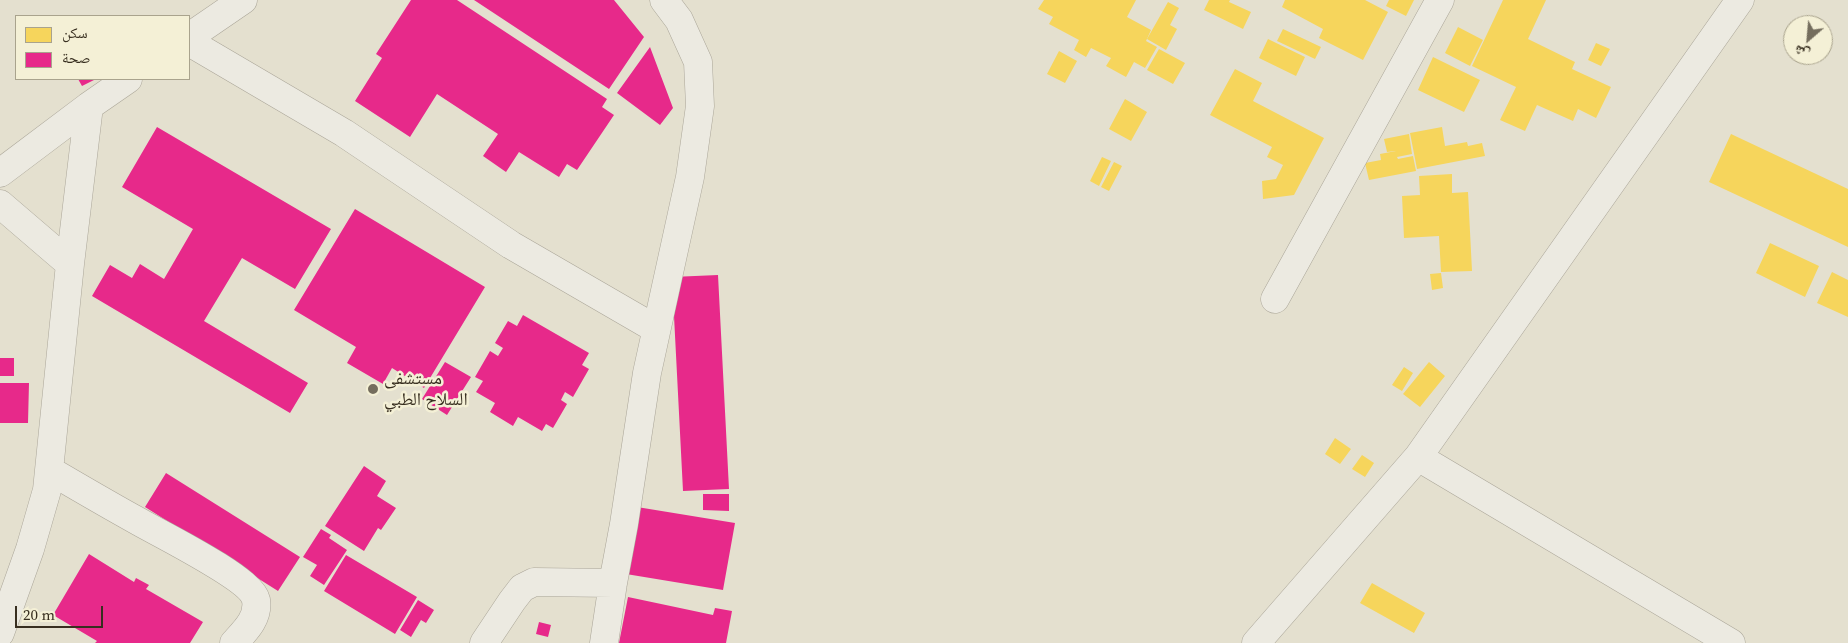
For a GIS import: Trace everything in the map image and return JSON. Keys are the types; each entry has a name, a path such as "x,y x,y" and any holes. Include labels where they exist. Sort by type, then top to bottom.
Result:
{"street":[{"path":"190,36 243,0"},
{"path":"604,643 647,373 690,177 700,106 698,62 679,20 664,0"},
{"path":"1275,299 1440,0"},
{"path":"1256,643 1418,457 1737,1"},
{"path":"190,43 344,133 511,244 656,329"},
{"path":"0,174 89,106 127,80"},
{"path":"0,633 30,548 47,490 70,264 89,106"},
{"path":"0,204 70,264"},
{"path":"1418,457 1731,643"},
{"path":"49,470 196,554 247,588 256,599 256,614 248,628 234,643"},
{"path":"489,640 522,588 534,582 613,583"}],"building: سكن":[{"path":"1044,0 1136,0 1127,17 1151,30 1146,41 1157,47 1145,68 1134,62 1126,77 1106,66 1111,58 1091,48 1086,57 1074,50 1079,40 1049,24 1053,17 1038,9"},
{"path":"1209,0 1230,0 1229,2 1251,12 1243,29 1204,10"},
{"path":"1285,0 1365,0 1388,12 1363,60 1319,38 1323,29 1282,7"},
{"path":"1389,0 1414,0 1406,16 1386,6"},
{"path":"1503,0 1546,0 1528,39 1575,62 1572,69 1611,87 1596,118 1578,109 1573,121 1537,105 1525,131 1500,120 1516,87 1472,66"},
{"path":"1168,2 1179,8 1170,25 1177,29 1166,50 1147,39"},
{"path":"1458,27 1483,40 1470,66 1445,53"},
{"path":"1283,29 1321,47 1315,59 1277,41"},
{"path":"1268,39 1305,57 1296,76 1259,58"},
{"path":"1596,43 1610,49 1601,66 1588,60"},
{"path":"1159,49 1185,63 1173,84 1147,70"},
{"path":"1059,51 1077,61 1065,83 1047,74"},
{"path":"1433,57 1480,80 1464,112 1418,90"},
{"path":"1235,69 1262,83 1253,101 1324,138 1294,195 1263,199 1262,181 1276,179 1283,165 1267,157 1272,147 1210,115"},
{"path":"1125,99 1147,112 1131,141 1109,129"},
{"path":"1442,127 1445,146 1467,142 1468,146 1482,143 1485,156 1417,169 1410,133"},
{"path":"1409,134 1412,154 1397,157 1398,159 1413,156 1416,171 1369,180 1365,163 1381,160 1380,154 1396,151 1387,152 1384,139"},
{"path":"1731,134 1848,189 1848,247 1709,182"},
{"path":"1102,157 1111,161 1099,186 1090,181"},
{"path":"1114,162 1122,166 1109,191 1101,187"},
{"path":"1452,174 1452,193 1468,192 1472,271 1441,272 1439,236 1404,238 1402,196 1420,195 1419,176"},
{"path":"1770,243 1819,266 1805,297 1756,273"},
{"path":"1832,272 1848,280 1848,317 1817,303"},
{"path":"1441,273 1443,288 1432,290 1430,274"},
{"path":"1429,362 1445,376 1420,407 1403,394"},
{"path":"1404,367 1413,373 1402,391 1392,385"},
{"path":"1335,438 1351,449 1340,464 1325,454"},
{"path":"1362,455 1374,463 1365,477 1352,469"},
{"path":"1372,583 1425,613 1414,633 1360,603"}],"building: صحة":[{"path":"411,0 457,0 607,99 602,107 614,115 577,170 567,164 559,177 519,152 506,172 483,156 498,134 437,94 410,137 355,101 382,58 376,54"},
{"path":"474,0 614,0 644,37 609,89"},
{"path":"650,47 673,108 660,125 617,93"},
{"path":"79,80 94,80 82,86"},
{"path":"157,127 331,229 295,289 242,258 204,321 308,383 290,413 92,296 110,265 132,278 140,264 164,279 193,229 122,187"},
{"path":"355,209 485,287 424,388 392,368 383,384 347,363 356,347 294,310"},
{"path":"718,275 729,489 683,491 672,277"},
{"path":"523,315 589,353 582,365 589,369 573,397 565,392 561,400 567,404 553,428 546,424 542,431 518,417 513,426 490,412 495,403 476,392 483,381 475,377 490,351 498,356 503,348 495,343 508,321 517,326"},
{"path":"0,358 14,358 14,376 0,376"},
{"path":"445,362 471,377 447,415 422,399"},
{"path":"0,383 29,383 28,423 0,423"},
{"path":"364,466 386,481 377,496 396,508 381,530 378,528 364,551 325,526"},
{"path":"166,473 300,557 278,591 145,507"},
{"path":"703,494 729,494 729,511 703,510"},
{"path":"637,507 735,523 723,590 626,574"},
{"path":"321,529 331,535 329,538 347,550 324,585 310,576 317,565 303,557"},
{"path":"89,554 134,582 136,578 149,585 146,589 203,622 190,643 95,643 97,641 53,615"},
{"path":"346,555 417,597 395,634 324,591"},
{"path":"628,597 713,615 715,608 732,611 726,643 619,643"},
{"path":"418,600 434,610 426,623 421,620 411,637 400,630"},
{"path":"539,622 551,625 548,637 536,634"}],"place":[{"name":"مستشفى السلاح الطبي","path":"373,389"}]}
